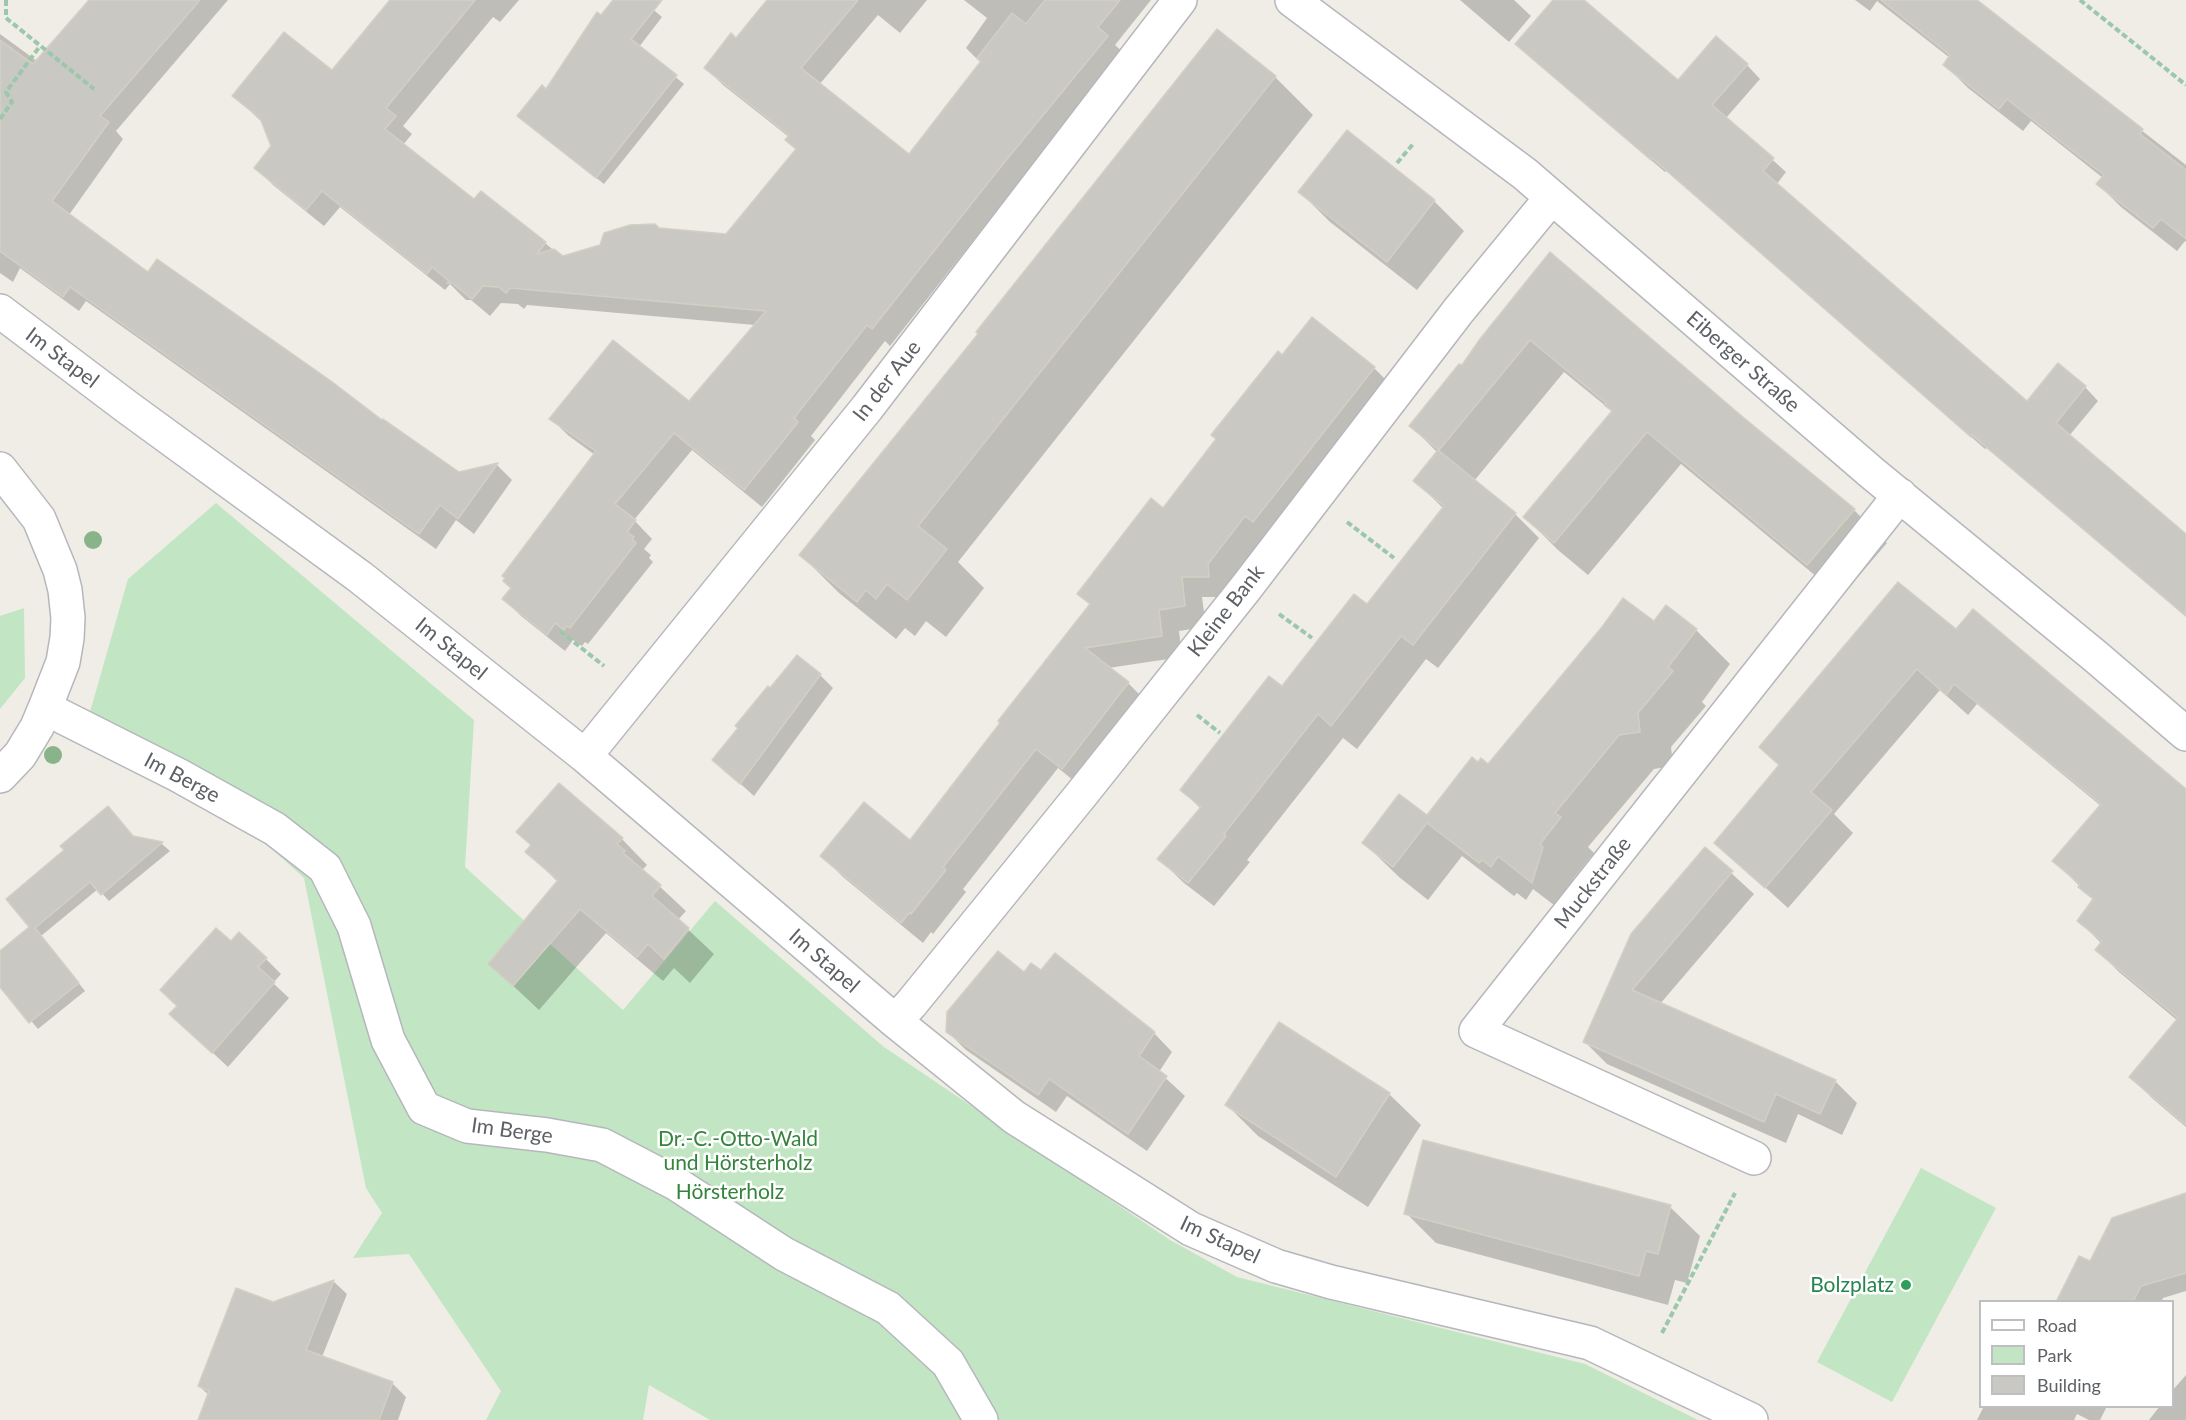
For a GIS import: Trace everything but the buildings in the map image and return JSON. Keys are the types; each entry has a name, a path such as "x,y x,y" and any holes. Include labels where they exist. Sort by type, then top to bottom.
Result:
{"street":[{"name":"In der Aue","path":"585,756 867,408 1180,0"},
{"name":"Eiberger Straße","path":"1292,0 1440,109 1552,197 1855,459 2095,656 2186,734"},
{"name":"Kleine Bank","path":"895,1022 1081,795 1245,589 1459,310 1552,197"},
{"name":"Im Stapel","path":"0,311 136,414 360,577 585,756 895,1022 1014,1117 1191,1229 1276,1266 1331,1282 1590,1343 1751,1420"},
{"path":"0,469 39,519 60,570 65,590 67,638 63,662 37,727 20,755 0,776"},
{"name":"Muckstraße","path":"1754,1158 1476,1031 1899,495"},
{"name":"Im Berge","path":"45,708 178,775 275,829 325,868 354,926 388,1040 424,1108 467,1126 548,1134 602,1146 675,1183 784,1254 888,1308 948,1364 981,1420"}],"path":[{"path":"6,0 6,18 94,90"},
{"path":"2079,0 2186,85"},
{"path":"0,119 12,102 6,92 40,46"},
{"path":"1314,497 1394,558"},
{"path":"560,631 637,692"},
{"path":"1643,1369 1754,1158"}],"green space":[{"name":"Hörsterholz","path":"216,503 474,720 465,867 623,1010 715,901 884,1047 1170,1240 1237,1277 1585,1364 1698,1420 710,1420 649,1385 643,1420 486,1420 501,1391 409,1254 353,1258 382,1213 366,1188 304,878 249,828 82,740 128,579"},
{"path":"24,608 25,678 0,709 0,616"},
{"name":"Bolzplatz","path":"1921,1168 1996,1208 1892,1402 1817,1362"}],"place":[{"name":"Bolzplatz","path":"1906,1285"}],"park label":[{"name":"Dr.-C.-Otto-Wald und Hörsterholz","path":"738,1151"}]}
